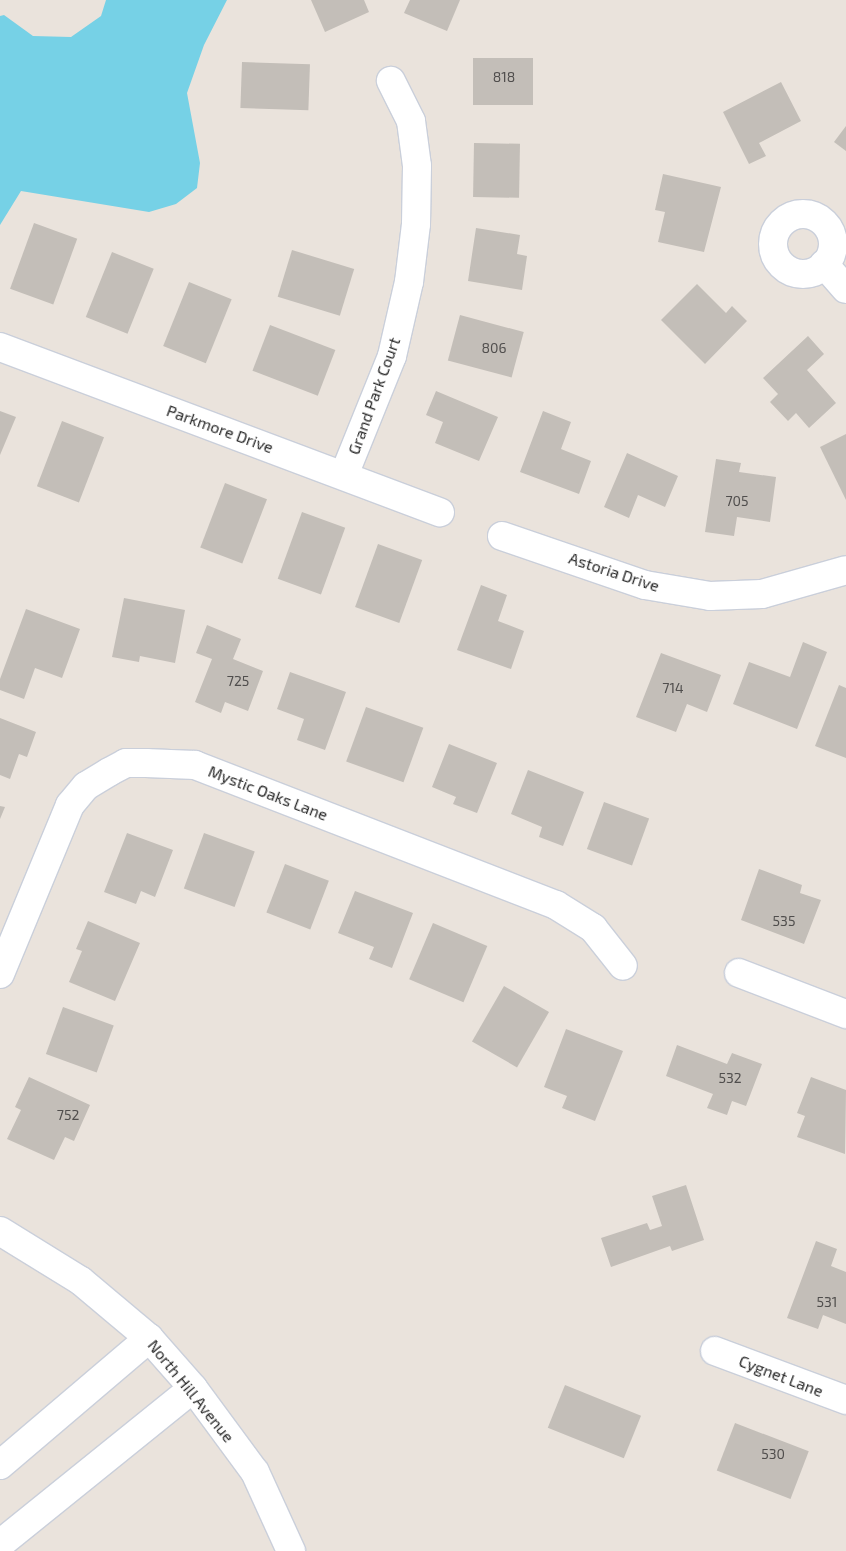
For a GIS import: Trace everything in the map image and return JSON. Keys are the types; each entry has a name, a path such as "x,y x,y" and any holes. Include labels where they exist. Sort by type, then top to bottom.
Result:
{"street":[{"name":"Grand Park Court","path":"344,475 392,356 410,272 416,224 417,166 411,121 391,81"},
{"path":"824,264 846,288"},
{"name":"Parkmore Drive","path":"0,347 440,512"},
{"name":"Astoria Drive","path":"502,536 645,585 710,596 762,594 846,570"},
{"name":"Mystic Oaks Lane","path":"0,974 70,805 86,786 126,763 195,765 556,905 593,928 623,966"},
{"path":"739,973 846,1014"},
{"name":"North Hill Avenue","path":"0,1231 81,1281 149,1338 193,1388 255,1472 291,1551"},
{"path":"0,1465 149,1338"},
{"name":"Cygnet Lane","path":"715,1351 846,1400"},
{"path":"0,1544 193,1388"}],"water":[{"path":"106,0 227,0 204,45 187,93 200,163 197,188 176,204 149,212 21,191 0,225 0,16 4,15 33,36 71,37 101,16"}],"building":[{"path":"311,0 364,0 369,12 325,32"},
{"path":"410,0 460,0 447,31 404,13"},
{"path":"473,58 533,58 533,105 473,105"},
{"path":"242,62 310,64 308,110 240,108"},
{"path":"781,82 801,121 759,143 766,156 749,164 723,112"},
{"path":"846,126 846,151 834,142"},
{"path":"474,143 520,144 519,198 473,197"},
{"path":"663,174 721,187 704,252 658,242 665,212 655,210"},
{"path":"34,223 77,239 53,305 10,289"},
{"path":"476,228 520,235 517,254 527,256 522,290 468,281"},
{"path":"292,250 354,269 340,316 278,297"},
{"path":"112,252 154,269 128,334 86,317"},
{"path":"189,282 232,299 206,363 163,346"},
{"path":"697,284 726,313 732,306 747,321 705,364 661,320"},
{"path":"460,315 524,332 512,377 448,360"},
{"path":"270,325 335,350 318,396 252,371"},
{"path":"808,336 824,354 807,370 836,403 809,428 796,413 788,421 770,402 778,394 763,378"},
{"path":"436,391 498,417 479,461 435,443 443,422 426,415"},
{"path":"0,411 16,417 0,455"},
{"path":"543,411 571,422 561,449 591,461 579,494 520,472"},
{"path":"62,421 104,437 79,502 37,486"},
{"path":"846,434 846,500 820,447"},
{"path":"627,453 678,476 665,507 638,495 629,518 604,507"},
{"path":"716,459 741,463 739,472 776,477 770,522 737,517 734,536 705,532"},
{"path":"225,483 267,499 242,564 200,547"},
{"path":"302,512 345,528 321,594 278,579"},
{"path":"378,544 422,560 399,623 355,607"},
{"path":"481,585 507,595 498,621 524,631 511,669 457,650"},
{"path":"124,598 185,610 175,663 140,656 139,662 112,657"},
{"path":"26,609 80,629 62,678 35,668 24,699 0,690 0,679"},
{"path":"207,625 241,639 233,659 263,671 248,711 225,702 221,713 195,702 212,659 196,653"},
{"path":"803,642 827,652 797,729 733,704 749,662 790,677"},
{"path":"661,653 721,675 707,712 687,704 676,732 636,717"},
{"path":"290,672 346,692 325,750 297,740 304,719 277,709"},
{"path":"839,685 846,688 846,758 815,746"},
{"path":"366,707 423,728 403,782 346,762"},
{"path":"0,718 36,732 27,757 19,754 10,779 0,775"},
{"path":"449,744 497,763 477,813 453,804 456,797 432,787"},
{"path":"528,770 584,792 563,846 539,837 542,827 511,814"},
{"path":"604,802 649,818 632,865 587,849"},
{"path":"0,806 5,807 0,819"},
{"path":"127,833 173,850 155,897 141,891 136,904 104,892"},
{"path":"204,833 255,851 235,907 184,888"},
{"path":"285,864 329,881 310,929 266,913"},
{"path":"759,869 802,885 800,893 821,900 804,944 741,920"},
{"path":"355,891 413,913 392,968 369,959 374,947 338,933"},
{"path":"88,921 140,943 115,1001 69,982 82,951 76,949"},
{"path":"433,923 487,946 463,1002 409,979"},
{"path":"504,986 549,1012 517,1067 472,1041"},
{"path":"63,1007 114,1025 97,1072 46,1054"},
{"path":"566,1029 623,1051 595,1121 562,1108 567,1096 544,1087"},
{"path":"677,1045 727,1064 732,1053 762,1064 746,1106 732,1101 727,1115 707,1108 713,1094 666,1076"},
{"path":"29,1077 90,1105 74,1141 65,1137 54,1160 7,1139 21,1110 15,1107"},
{"path":"811,1077 846,1090 845,1154 797,1137 805,1116 797,1113"},
{"path":"686,1185 704,1240 672,1251 670,1246 611,1267 601,1238 647,1223 650,1230 662,1226 652,1196"},
{"path":"816,1241 837,1249 831,1266 846,1272 846,1324 823,1315 818,1329 787,1318"},
{"path":"565,1385 641,1416 624,1458 548,1428"},
{"path":"735,1423 809,1451 790,1499 717,1471"}]}
